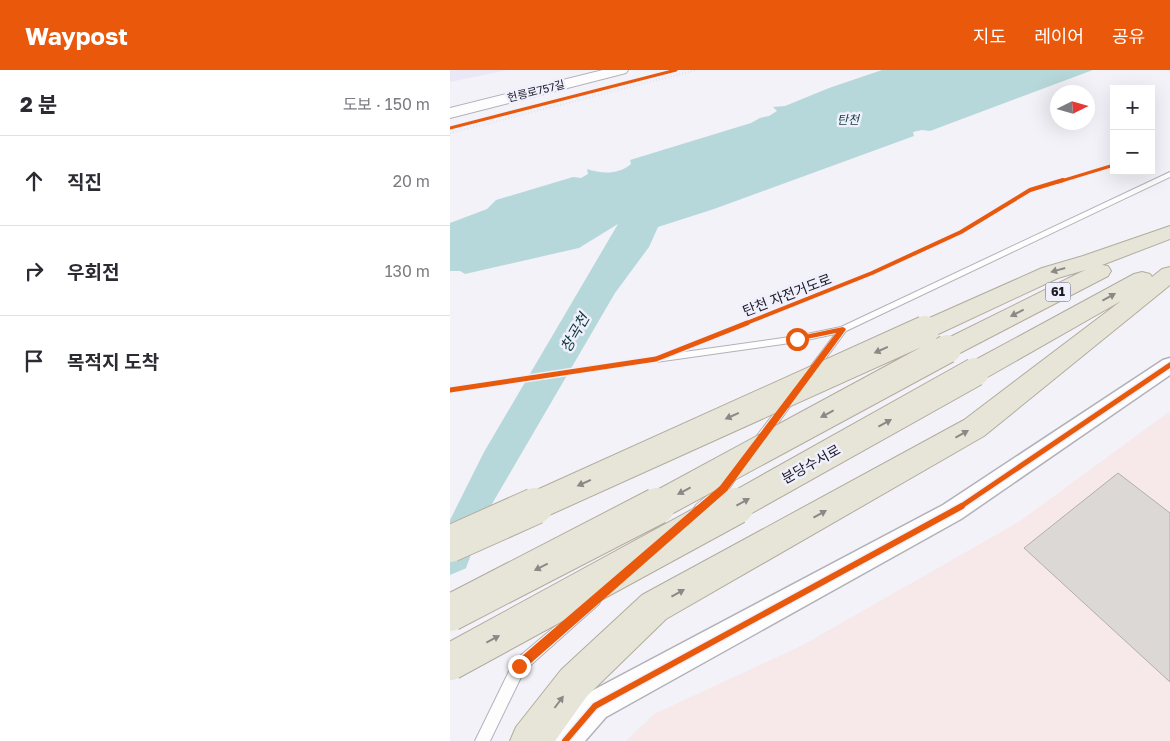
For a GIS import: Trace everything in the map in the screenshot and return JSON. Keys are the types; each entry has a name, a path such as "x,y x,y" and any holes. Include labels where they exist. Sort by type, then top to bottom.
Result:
{"highway":[{"name":"61","path":"936,339 1170,234"},
{"name":"분당수서로","path":"450,662 607,577 1170,263"},
{"path":"530,741 574,683 654,607 974,428 1170,274"},
{"path":"450,544 936,339"},
{"path":"450,613 588,543 936,339"}],"main road":[{"name":"헌릉로757길","path":"450,113 621,70"}],"street":[{"path":"565,741 595,706 952,512 1170,366"}],"lane":[{"path":"656,359 797,339 843,329 1170,174"},
{"path":"482,741 519,666 723,488 843,329"}],"path":[{"path":"450,128 676,70"},
{"path":"450,133 696,70"}],"shaded area":[{"path":"450,70 508,70 450,82"},
{"path":"1170,411 1170,741 626,741 654,714 803,645 1020,521"}],"water":[{"name":"탄천","path":"882,70 1093,70 930,131 913,132 914,136 714,209 658,227 649,247 615,293 485,516 450,612 450,520 484,452 618,224 579,248 465,274 460,271 450,271 450,223 487,209 496,200 573,177 581,178 588,174 587,169 604,173 621,170 631,164 630,160 751,123 777,111 773,107 785,106 829,88"}],"pier":[{"path":"469,567 452,612 450,614 450,575"}],"building":[{"path":"1118,473 1170,513 1170,682 1024,548"}],"cycle path":[{"path":"450,128 676,70"},
{"name":"탄천 자전거도로","path":"450,390 656,359 872,273 961,232 1030,190 1110,166"},
{"path":"565,741 595,706 952,512 1170,365"}],"route":[{"path":"519,666 723,488 843,329 797,339"}],"water label":[{"name":"창곡천","path":"575,333"}]}
